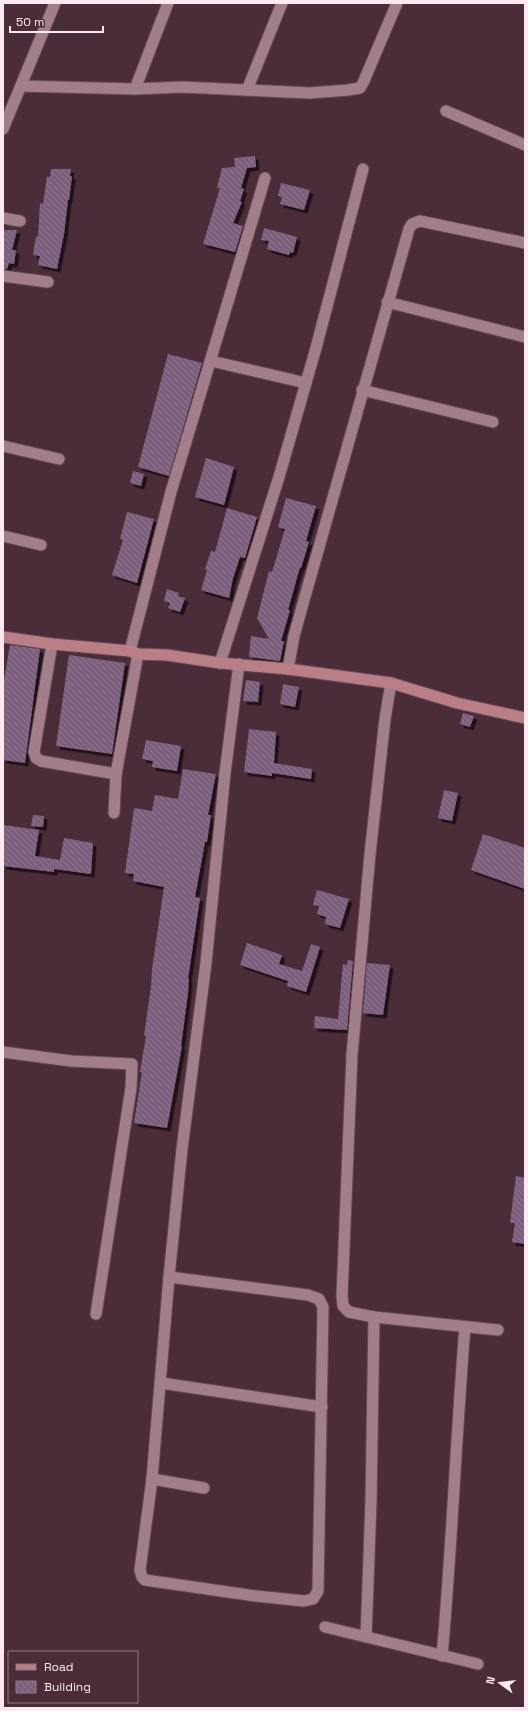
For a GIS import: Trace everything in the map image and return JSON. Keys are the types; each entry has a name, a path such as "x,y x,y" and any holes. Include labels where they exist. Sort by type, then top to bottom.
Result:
{"main road":[{"path":"3,637 52,644 167,655 220,663 288,669 391,684 457,703 525,718"}],"street":[{"path":"3,129 55,3"},
{"path":"135,89 168,3"},
{"path":"247,90 282,3"},
{"path":"21,86 135,89 182,87 310,93 360,88 397,3"},
{"path":"446,111 525,145"},
{"path":"220,663 279,477 306,383 363,169"},
{"path":"114,813 116,774 134,653 171,492 265,178"},
{"path":"3,218 20,221"},
{"path":"288,669 294,636 408,229 416,222 420,221 525,243"},
{"path":"3,276 48,282"},
{"path":"387,302 525,337"},
{"path":"211,360 306,383"},
{"path":"362,390 493,422"},
{"path":"3,446 59,459"},
{"path":"3,536 41,545"},
{"path":"52,644 34,752 36,758 41,761 116,774"},
{"path":"169,1277 308,1295 319,1299 324,1307 318,1591 314,1599 304,1601 256,1596 145,1580 142,1577 140,1570 152,1479 169,1277 191,1069 206,963 225,773 240,664"},
{"path":"391,684 385,719 370,854 352,1055 342,1296 343,1306 349,1312 374,1317 498,1330"},
{"path":"3,1052 71,1061 132,1064 131,1088 96,1314"},
{"path":"366,1637 371,1502 374,1317"},
{"path":"442,1656 452,1552 456,1446 465,1326"},
{"path":"161,1383 322,1407"},
{"path":"152,1479 204,1488"},
{"path":"326,1627 478,1664"}],"building":[{"path":"255,156 256,167 247,168 241,188 244,189 240,201 242,202 233,223 243,226 235,252 203,244 220,188 217,188 222,168 235,167 234,158"},
{"path":"51,169 71,169 70,176 72,176 64,234 57,269 38,265 40,256 33,255 36,236 38,237 40,203 43,204 47,176 50,177"},
{"path":"281,183 310,190 304,210 280,204 282,197 278,196"},
{"path":"264,228 297,237 293,253 290,252 289,255 267,249 269,241 261,240"},
{"path":"3,230 17,230 12,250 16,250 14,264 9,263 7,269 3,269"},
{"path":"168,354 202,363 169,476 138,467"},
{"path":"206,458 234,467 224,505 195,497"},
{"path":"133,471 144,474 141,486 130,483"},
{"path":"286,498 316,506 306,541 309,542 301,568 300,567 288,610 290,610 281,641 284,641 280,661 249,657 251,636 269,639 257,618 269,571 272,572 285,529 278,527"},
{"path":"227,508 257,517 245,558 240,557 233,578 229,598 201,590 207,570 205,569 211,551 215,552"},
{"path":"127,512 154,519 137,583 112,575 123,540 120,539"},
{"path":"167,589 179,593 178,596 185,598 180,612 168,608 170,603 164,601"},
{"path":"10,645 40,649 25,763 3,760 3,686"},
{"path":"69,655 125,663 112,754 56,746"},
{"path":"246,680 260,682 258,702 243,701"},
{"path":"283,684 299,687 295,707 280,704"},
{"path":"463,713 474,716 470,727 460,724"},
{"path":"249,729 276,732 274,763 312,769 311,779 272,773 272,776 244,772"},
{"path":"146,740 181,746 177,771 152,767 153,761 142,759"},
{"path":"183,769 216,774 208,815 211,815 207,842 205,842 195,897 200,898 188,979 188,993 182,1046 167,1128 134,1123 142,1072 140,1072 146,1036 144,1036 152,969 164,887 133,881 134,874 125,873 134,808 152,811 155,795 178,799"},
{"path":"444,790 458,793 452,821 438,818"},
{"path":"33,815 44,816 43,827 31,826"},
{"path":"3,825 39,830 35,856 60,860 64,838 93,843 91,874 54,869 54,872 3,866"},
{"path":"483,834 525,848 525,889 471,870"},
{"path":"317,890 349,899 340,928 325,924 326,917 317,914 319,906 313,905"},
{"path":"247,943 282,955 279,964 302,971 311,944 320,947 306,992 287,986 288,981 240,965"},
{"path":"348,960 353,961 347,1030 314,1028 315,1016 338,1019 343,964 347,965"},
{"path":"367,963 390,965 383,1015 363,1013"},
{"path":"516,1176 525,1178 525,1244 512,1242 515,1223 510,1223"}]}
